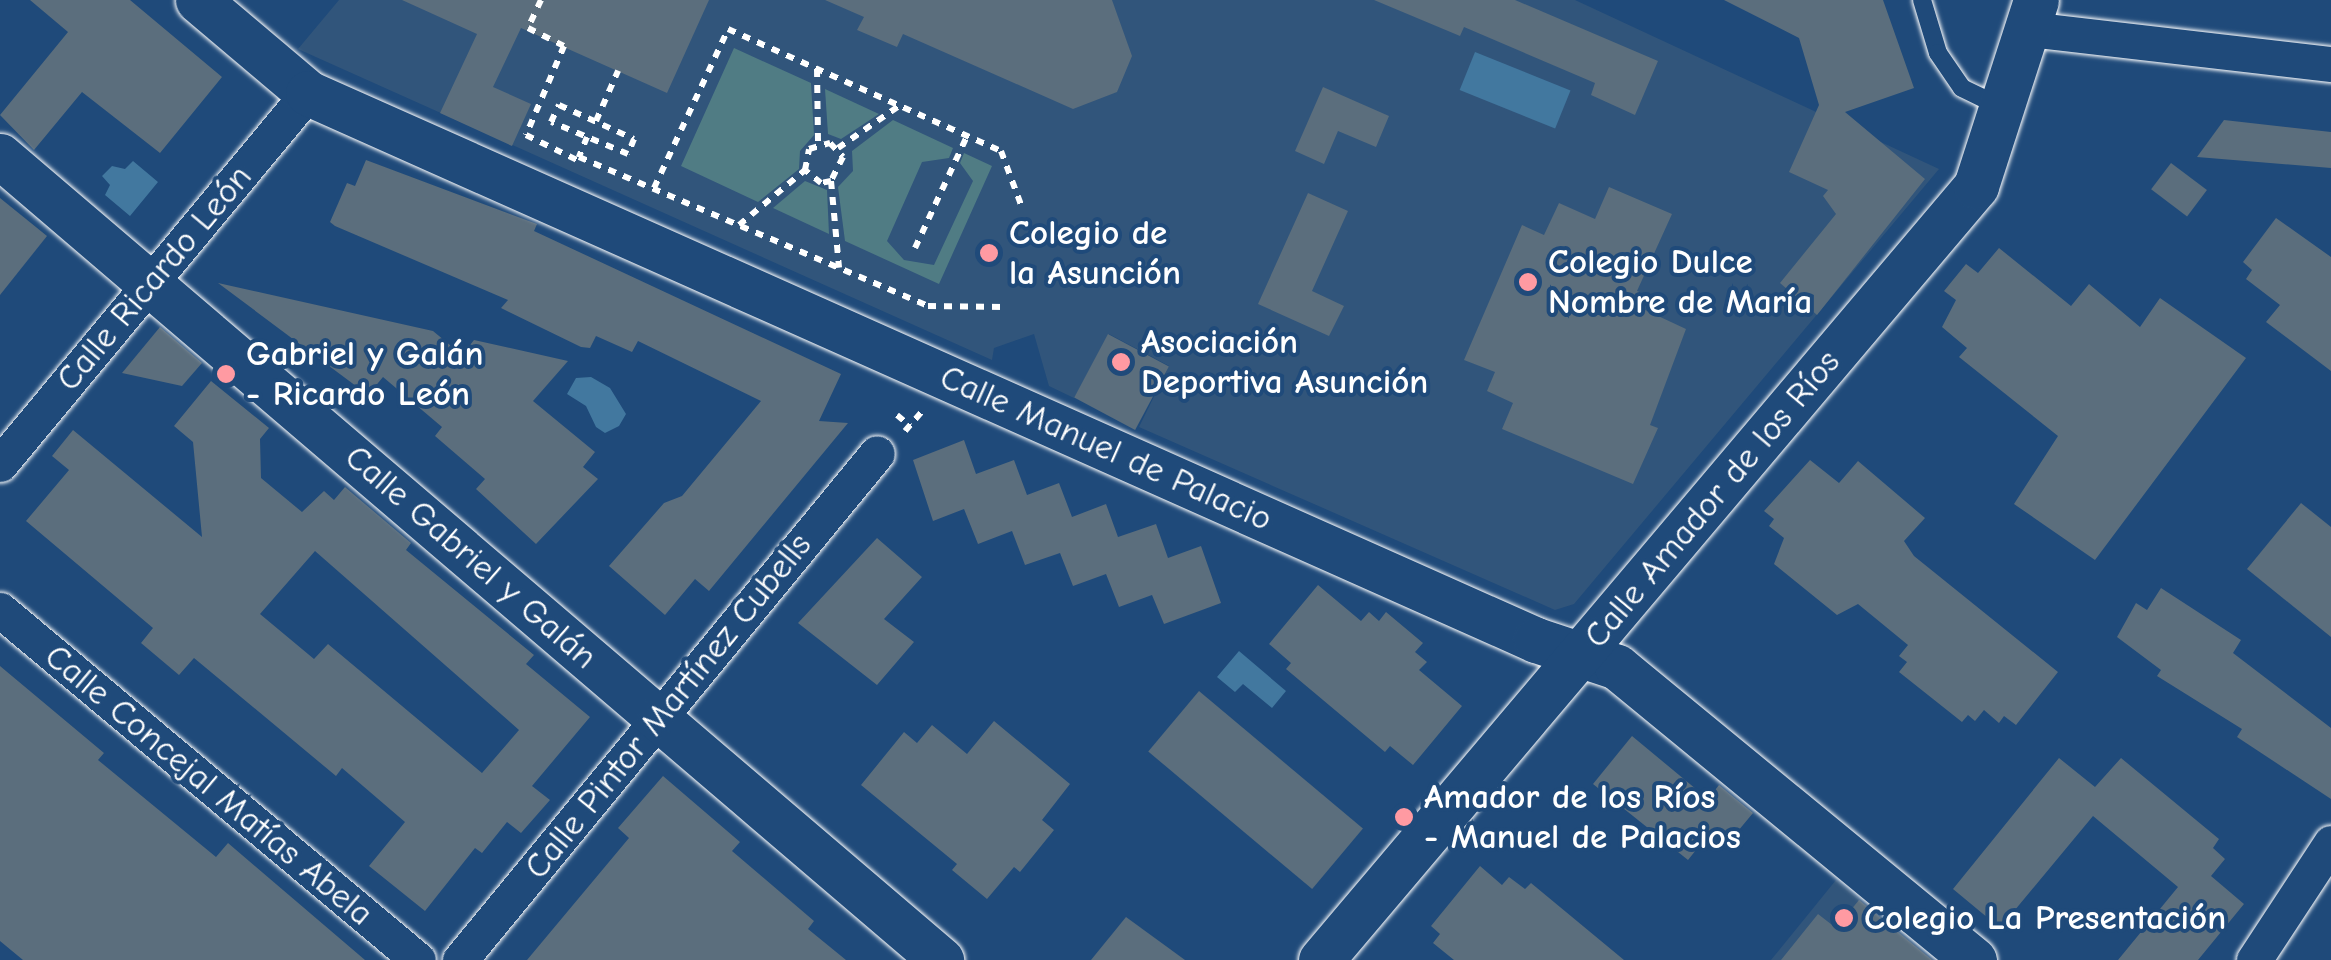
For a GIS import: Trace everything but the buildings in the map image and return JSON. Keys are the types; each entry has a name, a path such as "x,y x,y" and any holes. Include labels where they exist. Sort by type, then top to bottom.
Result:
{"street":[{"name":"Calle Manuel de Palacio","path":"198,0 308,94 1579,656 1617,667 1974,960"},
{"name":"Calle Amador de los Ríos","path":"1322,960 1976,186 2006,110 2032,14"},
{"path":"2032,14 2331,64"},
{"name":"Calle Ricardo León","path":"0,464 308,94"},
{"name":"Calle Gabriel y Galán","path":"0,156 941,960"},
{"name":"Calle Pintor Martínez Cubells","path":"460,960 877,453"},
{"name":"Calle Concejal Matías Abela","path":"0,610 418,960"},
{"path":"2254,960 2331,843"}],"lane":[{"path":"1922,0 1938,53 1962,88 2006,110"}],"path":[{"path":"536,112 564,46 528,28 541,0"},
{"path":"654,188 728,29 1002,150 1023,210"},
{"path":"817,68 818,143"},
{"path":"596,121 618,71"},
{"path":"559,105 634,139 628,154 586,136 551,122 559,105"},
{"path":"739,225 805,170 808,149 818,143 838,148 900,106"},
{"path":"586,136 579,157 928,306 1004,307"},
{"path":"915,248 967,136"},
{"path":"838,148 844,167 832,182 839,268"},
{"path":"805,170 821,183 832,182"},
{"path":"897,415 910,426"}],"shaded area":[{"path":"339,0 1575,0 1939,169 1574,604 1555,610 1139,427 1169,366 1109,334 1074,398 1049,386 1034,334 994,348 992,360 298,49"},
{"path":"1475,52 1570,91 1555,129 1460,90"},
{"path":"133,161 158,182 130,216 105,195 110,185 102,176 112,166 125,169"},
{"path":"591,377 610,388 626,414 619,426 605,433 596,427 586,406 567,394 576,378"},
{"path":"1239,651 1286,691 1272,708 1243,684 1235,692 1217,677"},
{"name":"Colegio La Presentación","path":"1836,880 1933,960 1771,960"}],"green space":[{"path":"734,48 811,83 814,135 800,151 799,169 758,202 681,166"},
{"path":"825,89 879,114 841,139 828,134"},
{"path":"893,120 953,148 949,158 922,162 887,241 904,260 934,265 973,181 960,163 964,153 992,166 939,284 845,241 838,187 853,171 852,151"},
{"path":"805,181 827,190 829,234 773,208"}],"place":[{"name":"Colegio de la Asunción","path":"989,253"},
{"name":"Colegio Dulce Nombre de María","path":"1528,282"},
{"name":"Asociación Deportiva Asunción","path":"1121,362"},
{"name":"Gabriel y Galán - Ricardo León","path":"226,374"},
{"name":"Amador de los Ríos - Manuel de Palacios","path":"1404,817"},
{"name":"Colegio La Presentación","path":"1844,918"}]}
